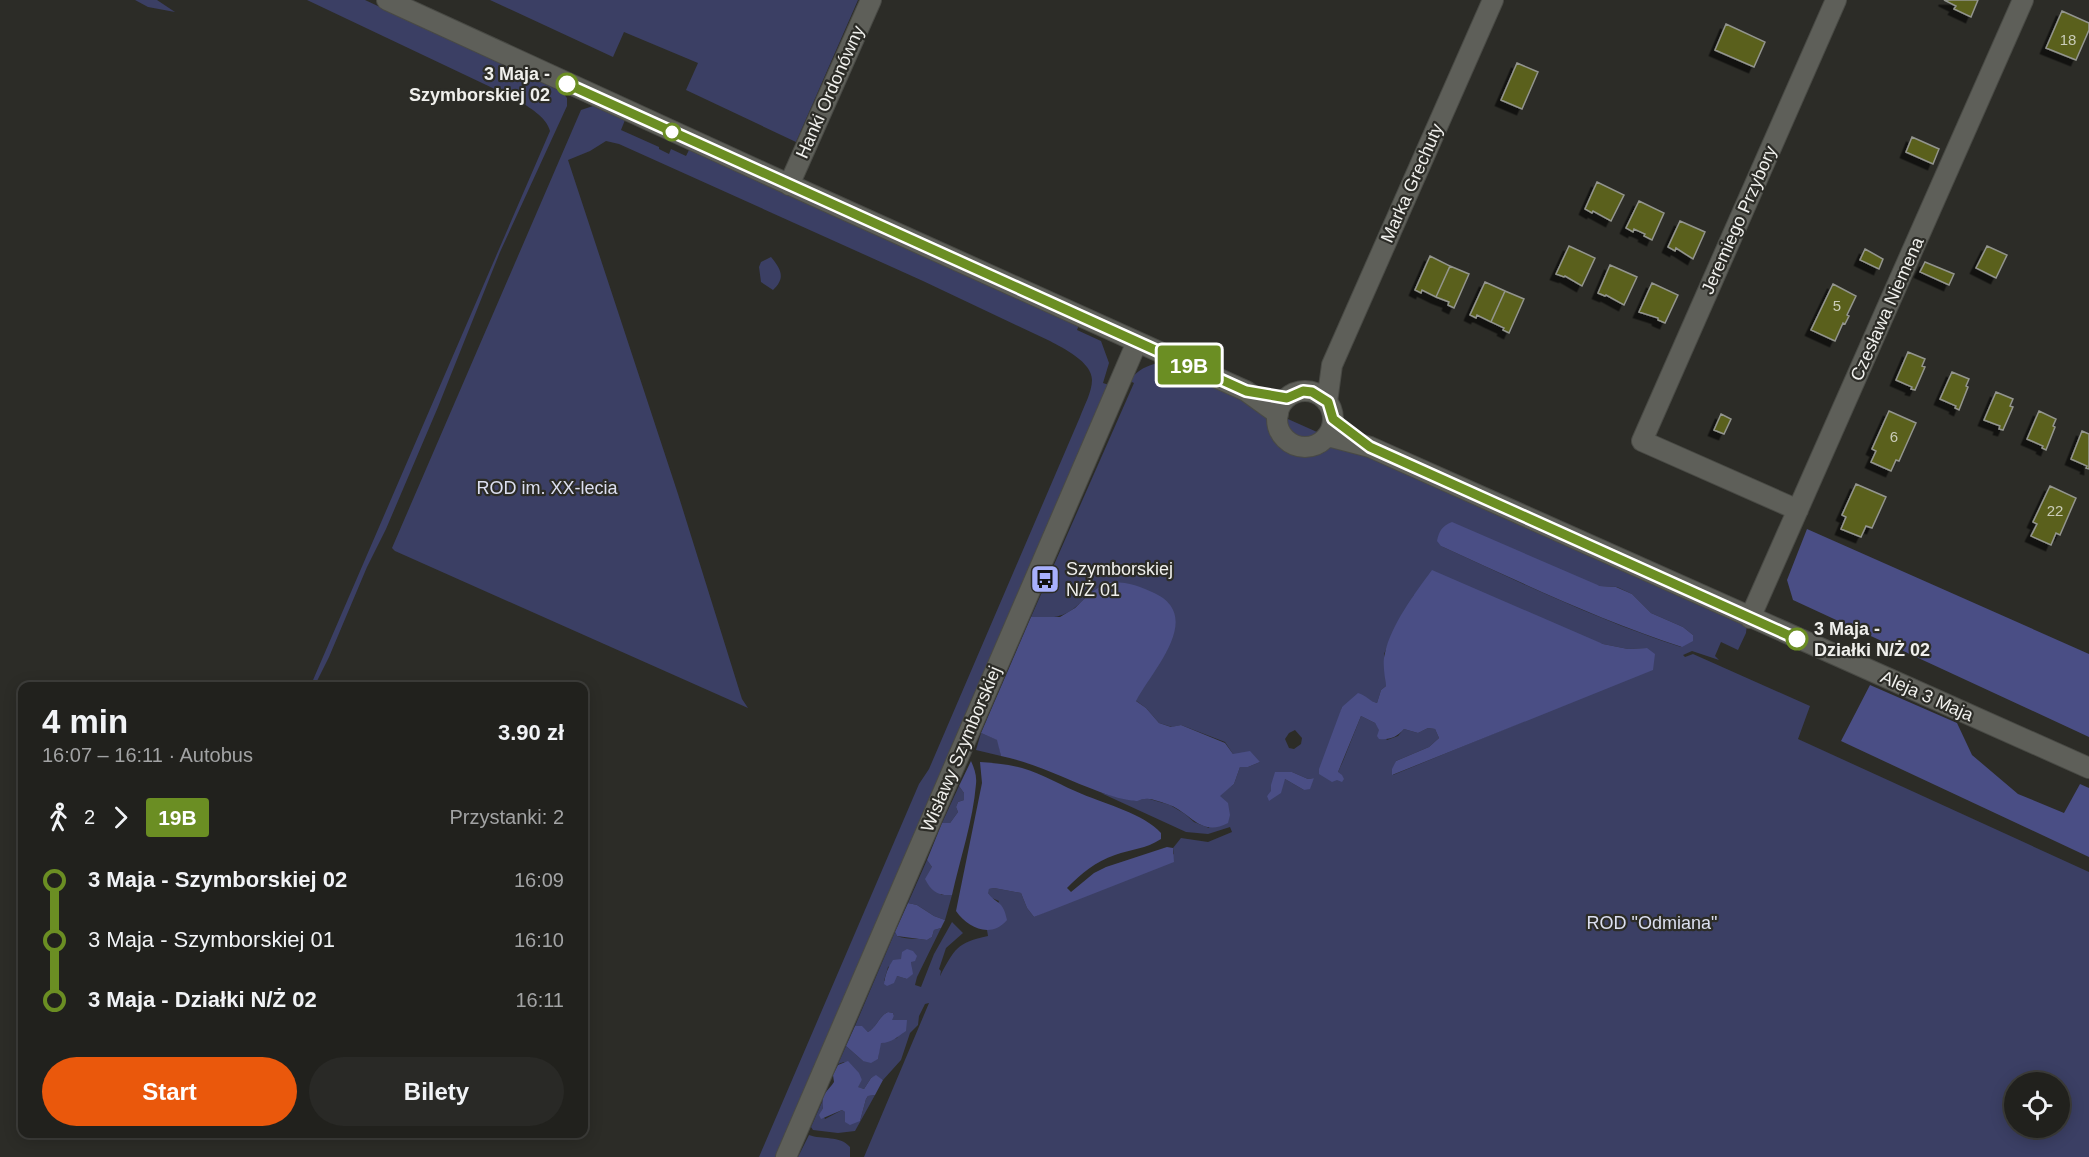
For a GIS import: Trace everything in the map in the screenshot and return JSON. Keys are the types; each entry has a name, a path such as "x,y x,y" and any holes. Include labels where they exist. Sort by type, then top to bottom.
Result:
{"street":[{"path":"387,0 789,185 1246,391 1289,401 1312,392 1329,419 1321,442 1303,447 1294,444 1281,432 1278,424 1289,401"},
{"name":"Hanki Ordonówny","path":"789,185 871,0"},
{"name":"Marka Grechuty","path":"1329,419 1332,365 1493,0"},
{"name":"Jeremiego Przybory","path":"1798,510 1642,441 1836,0"},
{"name":"Czesława Niemena","path":"1750,618 2023,0"},
{"name":"Wisławy Szymborskiej","path":"786,1157 1137,342"},
{"name":"Marka Grechuty","path":"1289,401 1332,365"},
{"name":"Aleja 3 Maja","path":"1329,419 1370,447 2089,768"}],"green space":[{"path":"135,0 157,0 175,12 148,7"},
{"path":"307,0 365,0 562,92 567,98 567,106 500,252 386,529 367,567 329,657 316,682 312,682 550,131 541,117 518,100"},
{"path":"490,0 858,0 796,142 686,90 698,63 624,32 613,57"},
{"name":"ROD im. XX-lecia","path":"593,106 625,120 621,130 669,154 671,149 686,156 689,150 1079,325 1077,330 1101,341 1109,363 1103,383 1109,385 775,1157 759,1157 1080,417 1092,385 1091,373 1082,362 1050,341 619,144 606,141 568,160 678,494 742,699 748,708 395,551 392,548 581,110"},
{"path":"771,257 781,274 780,281 773,290 761,282 759,267 761,262"},
{"name":"ROD \"Odmiana\"","path":"1154,364 1169,366 1747,624 1746,633 1738,650 1721,642 1715,656 1719,660 1692,651 1683,655 1685,657 1693,654 1810,706 1798,739 2089,872 2089,1157 864,1157 929,1003 925,1004 919,1016 918,1025 910,1033 901,1060 883,1080 876,1076 871,1078 864,1089 857,1087 862,1080 844,1062 838,1064 846,1046 863,1061 878,1059 880,1043 897,1038 903,1033 898,1021 891,1020 893,1013 888,1012 868,1032 861,1026 855,1026 895,932 901,937 927,940 932,937 934,930 941,928 917,977 915,985 921,987 934,954 952,922 963,933 946,948 939,969 940,976 958,948 969,941 988,936 987,930 999,901 987,892 989,889 1021,893 1027,908 1034,917 1174,854 1173,848 1181,838 1208,842 1232,832 1230,827 1208,834 1186,832 1101,793 1136,801 1146,798 1170,805 1194,822 1209,828 1219,796 1234,784 1240,767 1248,767 1260,762 1233,754 1225,742 1181,725 1172,727 1159,723 1146,708 1135,700 1167,650 1089,594 1064,614 1031,617 1134,383 1130,381 1143,368","holes":["1441,546 1600,586 1617,587 1632,594 1651,613 1683,627 1693,635 1681,647 1651,637 1590,613","1414,595 1603,644 1628,649 1647,648 1522,722 1393,775 1396,761 1429,747 1439,738 1435,729 1428,728 1418,733 1404,729 1398,736 1387,740 1375,723 1361,716 1338,772 1329,779 1324,775 1342,707 1371,701 1377,703 1381,690 1386,686 1384,654 1394,630","1295,730 1302,738 1301,744 1294,749 1289,748 1285,739","1292,772 1308,779 1314,778 1304,790 1285,779 1267,796","901,959 911,962 912,974 907,979 897,976 884,981 888,967"]},
{"path":"981,733 998,740 1001,756 976,750"},
{"path":"959,786 964,793 964,800 958,802 956,807 958,812 950,823 942,823"},
{"path":"927,860 932,867 941,895 952,895 945,920 917,905 908,903"},
{"path":"875,1095 855,1131 838,1133 813,1130 811,1127 822,1102 821,1112 825,1119 842,1110 860,1121 866,1099 868,1096"},
{"path":"809,1135 846,1143 850,1147 850,1157 798,1157"}],"shaded area":[{"path":"1452,522 1600,586 1616,587 1632,594 1651,613 1683,627 1693,635 1693,641 1682,647 1620,625 1441,546 1437,541 1440,532 1443,527"},
{"path":"1807,529 2089,654 2089,737 1793,600 1787,580"},
{"path":"1432,570 1603,644 1628,649 1647,648 1655,654 1653,670 1392,775 1396,761 1429,747 1439,738 1435,729 1428,728 1418,733 1404,729 1393,737 1379,739 1377,736 1379,730 1375,723 1361,716 1338,772 1344,779 1342,782 1337,780 1332,782 1319,774 1319,769 1342,707 1358,693 1377,703 1381,690 1386,686 1384,657 1392,631"},
{"path":"1107,582 1130,584 1152,592 1168,602 1175,614 1175,628 1171,643 1136,701 1146,708 1159,723 1171,727 1181,725 1225,743 1233,754 1250,751 1260,762 1248,767 1240,767 1234,784 1220,796 1228,803 1230,815 1228,823 1218,827 1202,825 1167,804 1150,799 1136,801 1113,796 1039,767 1001,756 997,740 981,733 1031,617 1060,617"},
{"path":"1870,685 1957,723 1972,755 2018,794 2064,813 2080,784 2089,788 2089,857 1841,741"},
{"path":"971,761 976,781 969,826 952,895 943,895 932,890 925,879 932,867 927,860 942,823 950,823 958,812 956,807 958,802 964,800 964,793 959,786"},
{"path":"980,762 1022,768 1037,773 1135,815 1161,833 1161,839 1155,842 1115,855 1095,865 1067,888 1071,892 1094,873 1106,867 1167,847 1173,848 1174,862 1034,917 1027,908 1021,893 989,889 988,893 1002,906 1007,920 994,929 980,929 973,926 956,911 982,783"},
{"path":"1275,772 1292,772 1308,779 1314,778 1310,789 1304,790 1285,779 1281,793 1269,801 1267,796 1271,791"},
{"path":"908,903 917,905 945,920 941,928 934,930 932,937 927,940 897,936 895,932"},
{"path":"907,949 913,951 917,956 915,961 911,962 913,974 907,979 897,976 894,983 887,986 884,984 890,965 893,960 901,959 902,952"},
{"path":"888,1012 893,1013 892,1020 907,1020 906,1031 892,1041 881,1043 878,1059 871,1063 863,1061 846,1046 855,1026 862,1026 868,1032"},
{"path":"848,1061 862,1080 858,1087 864,1089 871,1078 876,1075 883,1080 875,1095 868,1096 866,1099 860,1121 850,1125 845,1122 845,1112 842,1110 821,1119 819,1115 823,1108 824,1096 834,1082 833,1075 838,1065"}],"building":[{"path":"1944,0 1978,0 1971,17 1954,9 1956,6"},
{"path":"2062,11 2089,23 2089,30 2076,60 2046,48"},
{"path":"1726,24 1765,42 1754,67 1715,50"},
{"path":"1517,63 1538,72 1522,109 1501,100"},
{"path":"1912,137 1939,149 1933,164 1906,152"},
{"path":"1597,182 1624,195 1611,221 1585,209"},
{"path":"1639,201 1664,213 1652,240 1644,236 1645,234 1626,228"},
{"path":"1680,221 1705,232 1693,259 1676,248 1675,251 1668,247"},
{"path":"1569,246 1595,258 1582,286 1565,276 1556,274"},
{"path":"1987,246 2007,255 1996,278 1976,268"},
{"path":"1865,249 1883,259 1879,269 1860,260"},
{"path":"1430,256 1450,266 1436,297 1422,290 1421,293 1415,290"},
{"path":"1925,262 1954,274 1949,285 1920,272"},
{"path":"1610,265 1637,277 1624,305 1598,293"},
{"path":"1450,266 1469,274 1454,308 1448,305 1449,302 1436,297"},
{"path":"1485,282 1505,291 1491,322 1477,315 1476,318 1470,315"},
{"path":"1652,283 1678,295 1665,323 1658,318 1639,312"},
{"path":"1833,284 1856,296 1847,315 1849,316 1845,324 1843,323 1835,341 1811,330"},
{"path":"1505,291 1524,299 1509,333 1491,322"},
{"path":"1908,352 1925,359 1922,366 1925,367 1915,390 1896,380"},
{"path":"1952,372 1969,379 1959,410 1955,408 1956,406 1940,399"},
{"path":"1996,392 2013,399 2010,406 2013,407 2003,430 1999,429 2000,426 1984,420"},
{"path":"1889,411 1916,423 1899,461 1896,460 1891,471 1871,462 1876,451 1872,449"},
{"path":"2039,411 2056,419 2046,450 2042,448 2043,446 2027,439"},
{"path":"1721,414 1731,419 1724,434 1714,430"},
{"path":"2082,431 2089,434 2089,469 2071,459"},
{"path":"1856,484 1886,497 1872,528 1866,526 1861,537 1841,529 1846,517 1842,515"},
{"path":"2050,486 2076,498 2060,535 2056,533 2051,545 2031,536 2037,524 2033,522"}],"bus line":[{"name":"19B","path":"567,84 1246,391 1287,398 1303,391 1321,396 1328,402 1333,419 1370,447 1797,639"}],"place":[{"name":"3 Maja - Szymborskiej 02","path":"567,84"},
{"name":"Szymborskiej N/Ż 01","path":"1045,579"},
{"name":"3 Maja - Działki N/Ż 02","path":"1797,639"}]}
